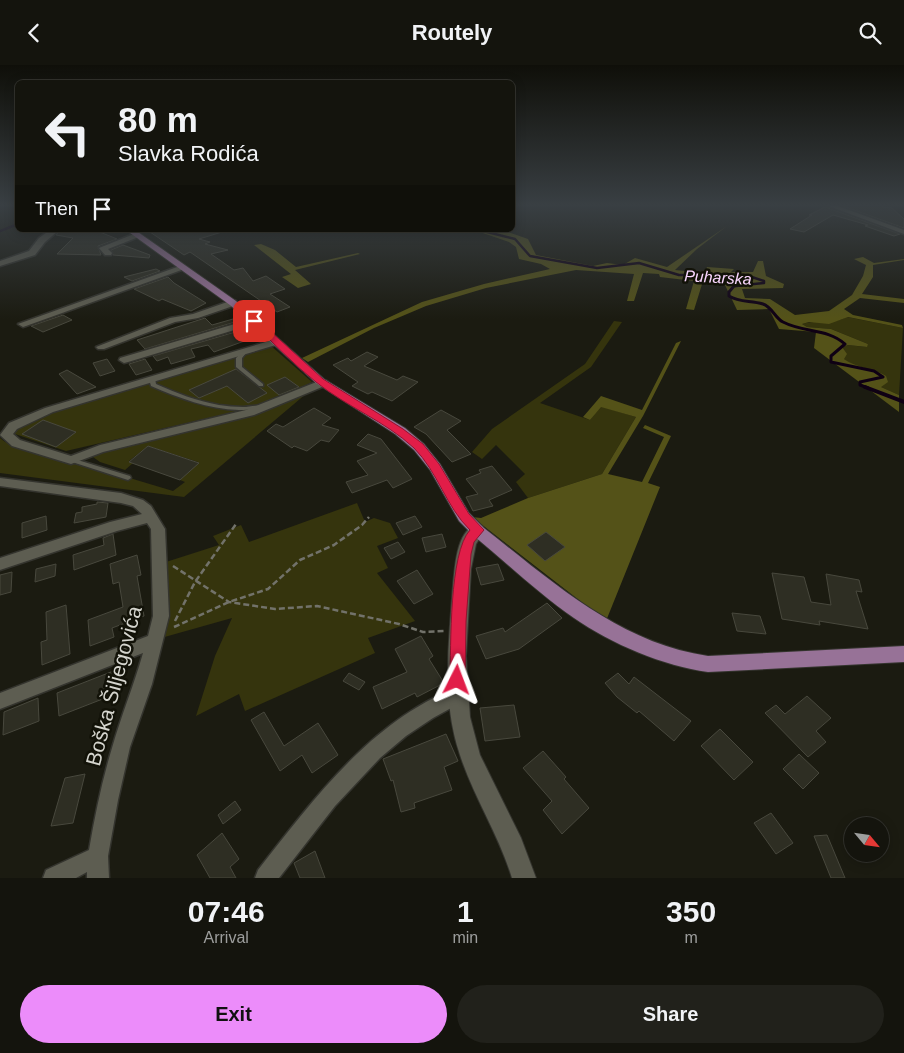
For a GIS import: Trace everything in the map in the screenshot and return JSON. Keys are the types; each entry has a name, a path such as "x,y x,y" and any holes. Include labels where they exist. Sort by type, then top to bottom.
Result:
{"main road":[{"path":"148,243 233,303 323,383 400,431 419,447 435,467 464,517 477,530 593,621 629,640 680,659 708,664 739,664 904,654"},
{"path":"477,530 466,545 456,696 460,721 470,756 509,835 524,878"}],"street":[{"path":"0,264 32,253 40,243"},
{"path":"108,253 103,248 113,243"},
{"path":"23,324 183,268"},
{"path":"101,347 173,320 195,316 233,303"},
{"path":"124,360 254,321"},
{"path":"276,342 49,410 17,423 6,432 9,439 16,443 71,460 100,449 250,413 323,383"},
{"path":"0,482 121,498 138,503 151,517 115,526 0,564"},
{"name":"Boška Šiljegovića","path":"98,878 98,856 108,800 121,747 143,684 153,640 162,615 158,529 151,517"},
{"path":"0,701 153,640"},
{"path":"266,878 305,827 358,766 388,738 414,718 456,696"},
{"path":"54,878 98,856"}],"lane":[{"path":"244,353 238,358 239,367 261,385"},
{"path":"152,379 153,385 202,403 238,409 273,405"},
{"path":"71,460 128,478"}],"path":[{"path":"153,640 173,627 229,602 268,589 300,560 334,545 370,517"},
{"path":"173,627 195,582 236,524"},
{"path":"160,559 229,602 275,609 317,606 399,624 423,632 459,632"}],"shaded area":[{"path":"510,243 530,243 536,255 593,266 607,263 623,265 635,258 667,267 702,243 705,243 675,270 705,273 707,267 734,269 731,272 753,272 758,261 763,261 766,276 784,284 783,288 742,289 745,298 770,299 795,315 829,311 852,295 863,276 866,265 854,259 863,257 874,263 904,259 873,265 873,277 862,294 904,299 904,303 860,298 844,309 853,315 902,325 903,328 848,317 829,324 809,322 802,324 807,327 831,329 868,344 867,347 848,345 842,347 847,354 844,359 886,376 888,382 881,387 899,395 899,412 814,348 816,332 779,329 769,309 737,310 724,283 703,281 694,310 686,309 694,281 660,277 659,274 643,273 634,301 627,301 634,274 576,270 486,288 426,306 374,328 308,362 302,358 422,302 484,284 550,269 541,264 519,259 516,247"},
{"path":"261,244 275,250 296,267 360,254 295,270 311,284 298,288 282,277 291,274 254,245"},
{"path":"847,317 903,328 899,395 881,387 844,359 842,347 848,345 866,347 868,344 831,329 807,327 802,324 835,321"},
{"path":"614,321 622,322 591,367 540,403 590,420 600,406 636,417 602,474 528,498 516,482 525,474 496,445 482,459 472,452 492,429 585,364"},
{"path":"681,341 643,416 608,474 642,482 664,437 643,428 645,425 671,436 648,483 660,487 606,621 472,517 481,518 528,498 602,474 636,417 601,407 590,420 583,417 601,396 642,410 676,343"},
{"path":"270,345 312,382 283,396 234,412 66,451 12,433 18,423"},
{"path":"313,388 184,497 0,473 0,438 14,447 35,454 73,461 173,491 185,482 180,480 198,462 148,446 129,461 133,463 125,470 100,462 93,457 96,454 253,414"},
{"path":"357,503 365,522 374,518 390,523 398,538 377,546 388,568 377,573 415,621 368,638 375,653 245,711 239,694 196,716 215,656 232,618 161,638 166,562 219,545 213,536 241,525 249,542"}],"building":[{"path":"68,243 106,243 98,246 101,255 57,254"},
{"path":"166,243 208,243 205,244 228,250 211,254 234,270 243,268 253,281 266,276 285,289 270,294 290,307 277,312 190,252 184,255"},
{"path":"123,245 150,255 149,258 113,255 111,250"},
{"path":"156,269 160,271 132,281 124,277"},
{"path":"168,277 174,283 206,303 191,311 162,299 159,301 134,289"},
{"path":"63,315 72,320 43,332 31,326"},
{"path":"205,318 212,325 233,319 235,322 145,349 137,340"},
{"path":"242,330 250,339 214,352 208,345 191,349 195,357 171,364 168,357 157,361 153,356"},
{"path":"367,352 378,357 364,366 397,380 403,376 418,382 392,401 372,392 368,394 352,386 358,382 333,365 348,358 351,361"},
{"path":"107,359 115,371 100,376 93,363"},
{"path":"145,359 152,370 136,375 129,364"},
{"path":"236,369 267,393 248,403 227,386 199,398 189,390"},
{"path":"67,370 96,387 77,394 59,374"},
{"path":"285,377 299,387 279,395 267,385"},
{"path":"314,408 331,418 322,425 339,430 329,442 321,440 307,451 294,446 292,448 267,431 276,424 283,427"},
{"path":"441,410 461,421 447,430 471,454 452,462 426,434 414,427"},
{"path":"43,420 76,432 56,447 22,434"},
{"path":"368,434 381,439 412,479 393,488 387,480 352,493 346,482 368,475 357,461 377,453 357,445"},
{"path":"148,446 199,463 180,480 129,462"},
{"path":"492,466 512,490 489,500 493,506 473,511 466,497 478,494 466,479 481,473 479,470"},
{"path":"97,502 108,503 106,517 74,523 76,513 82,512 82,507 97,504"},
{"path":"46,516 47,530 22,538 22,523"},
{"path":"415,516 422,527 403,535 396,523"},
{"path":"546,532 565,547 545,561 527,545"},
{"path":"113,534 116,555 74,570 73,555 104,545 103,538"},
{"path":"442,534 446,547 426,552 422,538"},
{"path":"398,542 405,552 391,559 384,548"},
{"path":"137,555 141,575 137,576 144,616 112,628 114,637 90,646 88,620 123,607 119,582 113,584 110,564"},
{"path":"56,564 55,576 35,582 36,569"},
{"path":"498,564 504,580 481,585 476,568"},
{"path":"417,570 433,594 414,604 397,581"},
{"path":"12,572 11,592 0,595 0,575"},
{"path":"772,573 804,577 811,602 831,605 826,574 859,580 862,592 856,591 868,629 819,621 820,625 782,619"},
{"path":"547,603 562,618 519,649 486,659 476,636 503,628 505,632"},
{"path":"66,605 70,654 42,665 41,642 47,640 46,612"},
{"path":"732,613 760,616 766,634 737,631"},
{"path":"421,636 433,656 429,659 444,683 417,697 415,693 382,709 373,687 407,672 395,649"},
{"path":"116,670 118,693 59,716 57,693"},
{"path":"349,673 365,682 359,690 343,681"},
{"path":"618,673 629,684 634,677 691,721 674,741 639,711 637,713 617,697 605,683"},
{"path":"807,696 831,718 816,731 826,742 808,757 765,713 776,705 785,714"},
{"path":"38,698 39,721 3,735 4,712"},
{"path":"514,705 520,737 485,741 480,708"},
{"path":"264,712 284,746 318,723 338,755 312,773 302,755 280,771 251,720"},
{"path":"720,729 753,762 734,780 701,746"},
{"path":"446,734 458,761 444,767 452,790 414,803 415,808 401,812 393,780 391,781 383,759"},
{"path":"543,751 566,777 564,779 589,808 562,834 543,810 552,801 523,768"},
{"path":"799,754 819,773 803,789 783,769"},
{"path":"85,774 73,823 51,826 65,778"},
{"path":"235,801 241,810 223,824 218,815"},
{"path":"771,813 793,843 776,854 754,823"},
{"path":"222,833 239,859 230,867 236,878 210,878 197,855"},
{"path":"827,835 845,878 831,878 814,836"},
{"path":"315,851 325,878 300,878 294,863"}],"waterway":[{"name":"Puharska","path":"518,243 530,256 597,268 639,263 679,275 746,275 764,281 764,283 734,286"},
{"name":"Puharska","path":"734,286 743,285"},
{"name":"Puharska","path":"734,286 729,292 729,296 737,300 763,304 783,322 799,328 831,335 845,344 831,356 831,362 874,371 883,377 860,382 860,385 868,388"},
{"name":"Puharska","path":"865,387 904,402"}],"route":[{"path":"254,321 320,381 400,431 419,447 435,467 464,517 477,530 466,545 459,621 457,680"}]}
